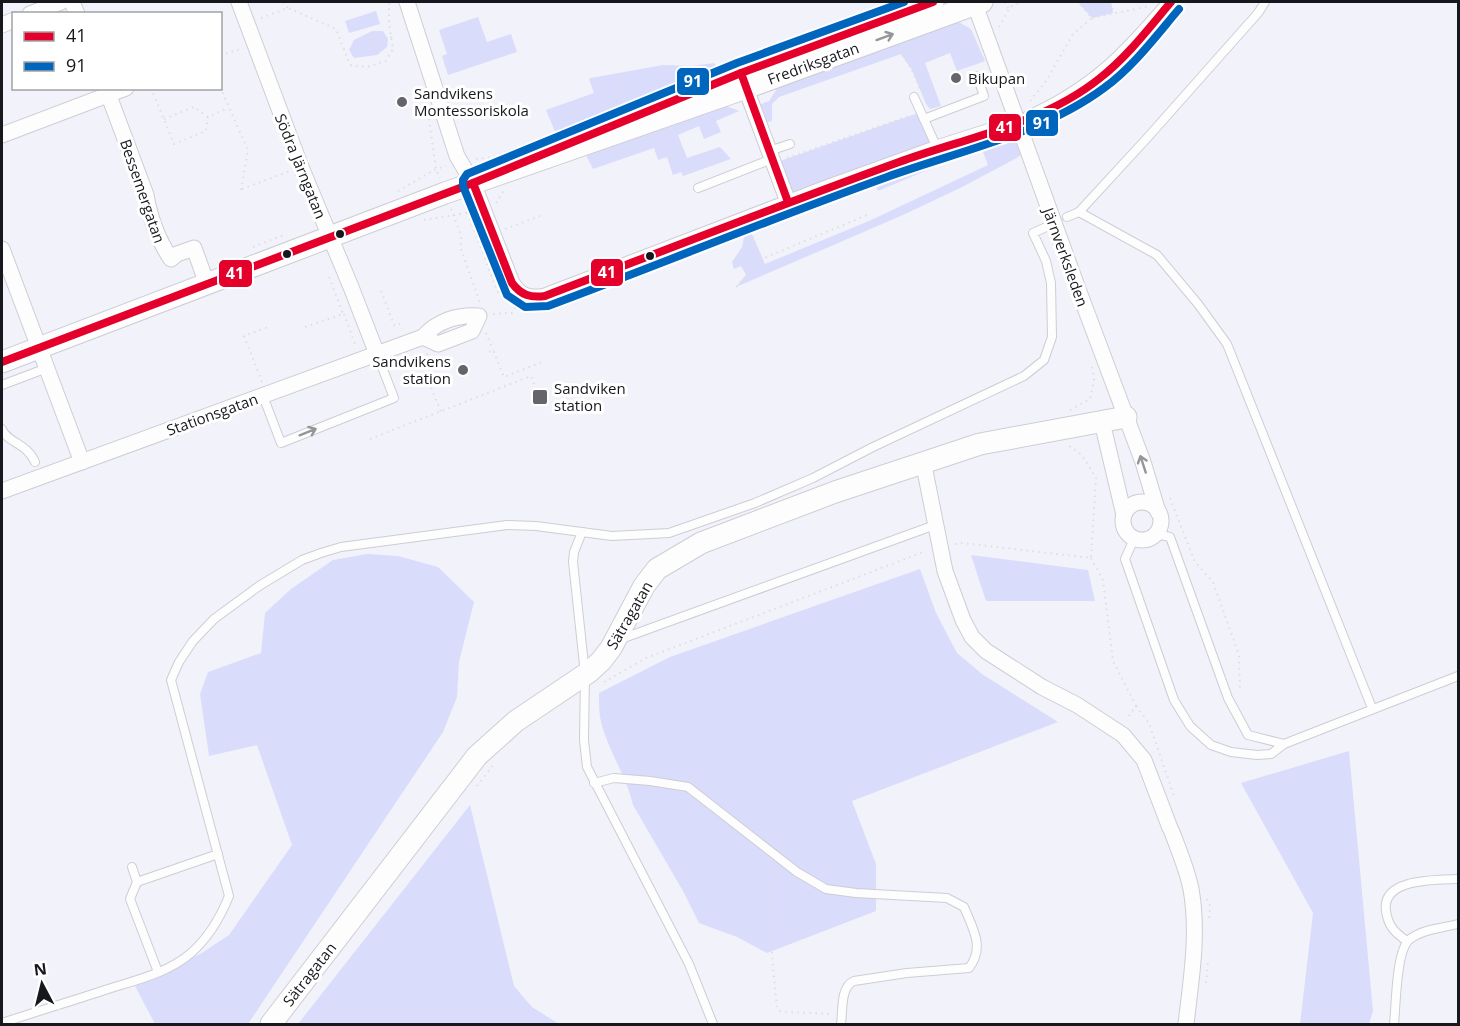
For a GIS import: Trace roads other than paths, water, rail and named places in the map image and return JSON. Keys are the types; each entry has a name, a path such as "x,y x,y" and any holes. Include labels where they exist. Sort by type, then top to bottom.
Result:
{"street":[{"path":"35,12 61,2"},
{"name":"Södra Järngatan","path":"239,2 330,238 369,353"},
{"name":"Fredriksgatan","path":"743,81 933,2"},
{"name":"Fredriksgatan","path":"2,362 497,172 743,81 977,2"},
{"name":"Järnverksleden","path":"977,2 990,46 1143,462 1161,523 1156,534"},
{"path":"1028,111 1056,106 1099,79 1131,48 1170,2"},
{"path":"401,5 457,156 490,206 519,300 545,296 788,202 937,148 1009,125"},
{"path":"743,81 774,157 788,202"},
{"path":"2,135 108,92"},
{"name":"Bessemergatan","path":"108,92 162,246 171,259 177,254 194,248 207,284"},
{"path":"2,249 82,462"},
{"name":"Stationsgatan","path":"2,492 369,353 423,337"},
{"name":"Sätragatan","path":"271,1024 477,756 516,722 585,683 615,641 644,586 657,569 701,543 774,514 923,461 980,444 1126,417"},
{"path":"1102,422 1124,515 1124,526 1129,536 1134,538 1146,540 1156,534"},
{"path":"923,461 939,546 954,599 972,638 986,651 1123,735 1144,760 1186,868 1191,890 1195,924 1186,1024"},
{"path":"1124,515 1132,506 1143,503 1149,504 1158,512"}],"lane":[{"path":"1067,217 1079,212 1258,13 1265,2"},
{"path":"922,116 984,96 977,76"},
{"path":"914,96 937,148"},
{"path":"698,188 774,157 790,144"},
{"path":"1079,212 1157,255 1198,304 1227,344 1372,708"},
{"path":"2,1023 158,972 191,953 224,909 229,896 171,680 179,662 193,641 214,619 259,586 302,560 341,547 507,525 536,526 612,537 659,534 711,519 813,478 1024,376 1044,360 1052,337 1051,283 1046,261 1033,233 1044,228"},
{"path":"264,392 280,443 394,398 369,353"},
{"path":"2,385 47,368"},
{"path":"2,434 30,452 35,462"},
{"path":"615,641 935,525"},
{"path":"582,532 574,552 573,562 585,683 584,740 587,767 689,964 713,1024"},
{"path":"1156,534 1170,537 1228,698 1248,735 1284,744"},
{"path":"1134,538 1125,559 1174,700 1190,726 1211,745 1231,752 1271,754 1284,744 1458,676"},
{"path":"594,783 614,778 650,781 688,788 797,872 826,889 947,898 964,907 978,945 977,958 969,968 907,973 848,983 845,989 841,1024"},
{"path":"137,882 218,854"},
{"path":"132,867 137,882 130,899 158,972"},
{"path":"1407,941 1398,936 1390,926 1385,905 1391,892 1405,885 1433,880 1458,879"},
{"path":"1394,1024 1401,954 1407,941 1418,934 1458,924"}],"place":[{"name":"Bikupan","path":"956,78"},
{"name":"Sandvikens Montessoriskola","path":"402,102"},
{"name":"Sandvikens station","path":"463,370"},
{"name":"Sandviken station","path":"540,397"}]}
